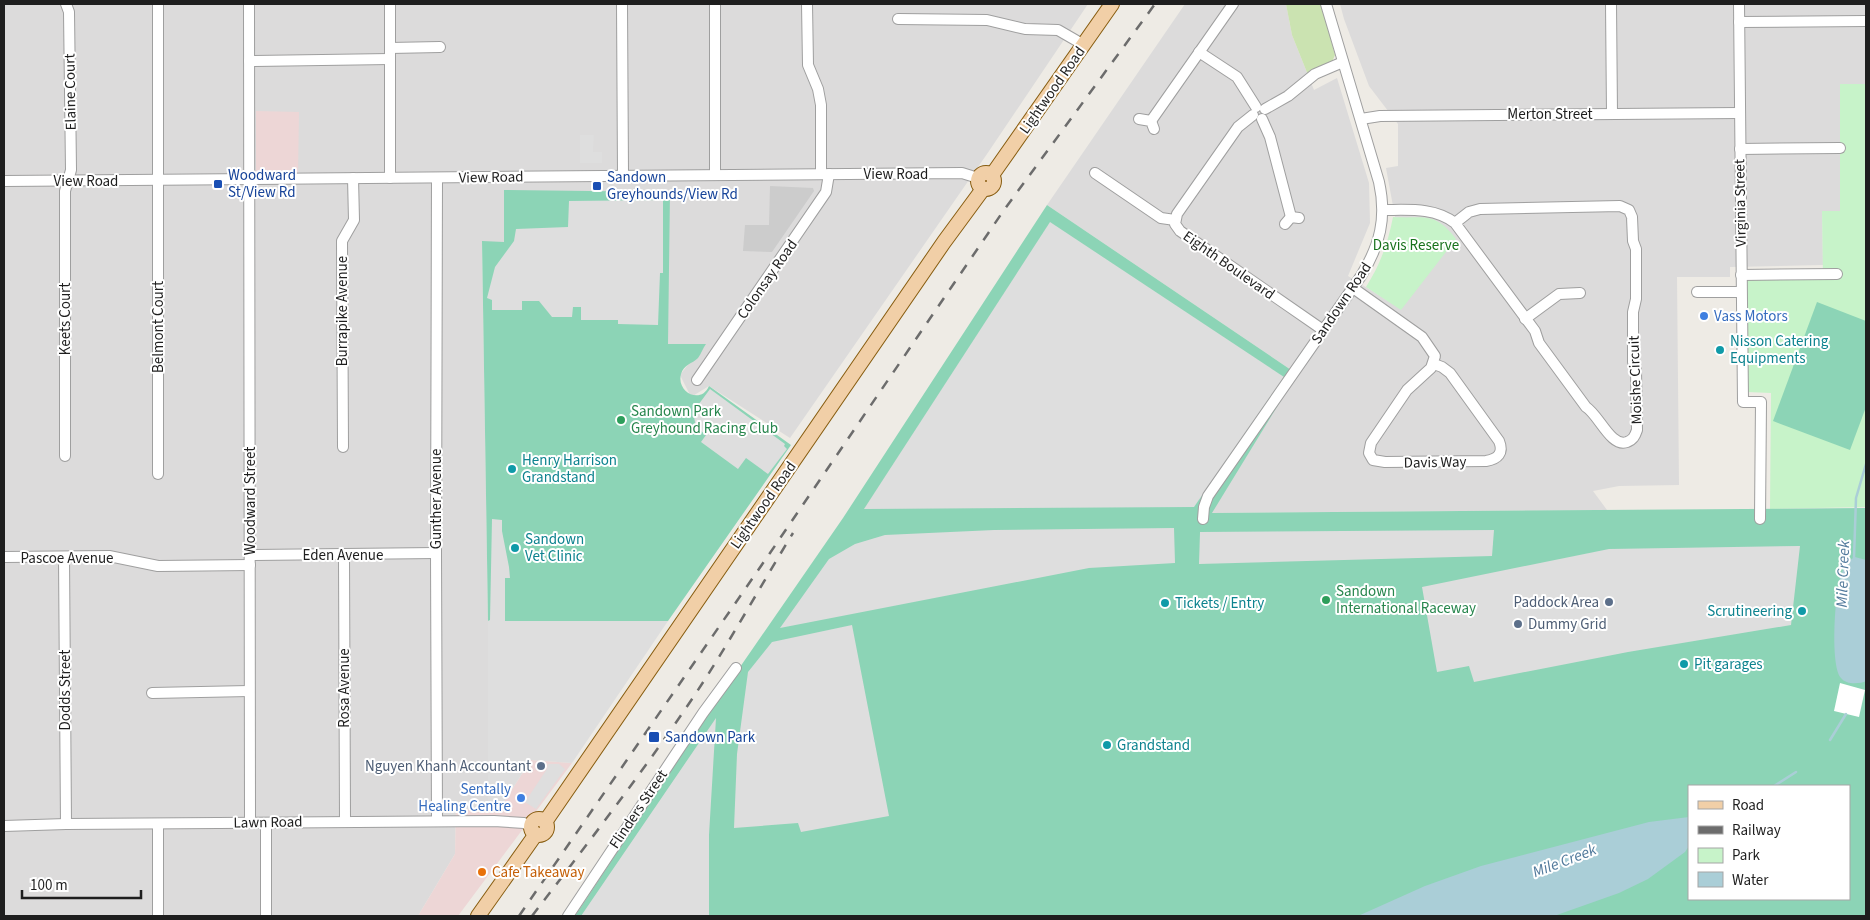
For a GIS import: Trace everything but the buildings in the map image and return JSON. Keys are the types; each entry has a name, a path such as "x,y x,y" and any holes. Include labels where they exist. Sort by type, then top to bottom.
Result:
{"main road":[{"name":"Lightwood Road","path":"533,830 535,820 544,822 944,242 984,180 1112,4"},
{"path":"478,916 533,830"}],"street":[{"name":"Elaine Court","path":"66,4 69,12 71,170 67,181"},
{"name":"Belmont Court","path":"158,4 158,474"},
{"name":"Woodward Street","path":"249,4 250,823"},
{"path":"390,4 390,178"},
{"path":"622,4 622,175"},
{"path":"715,4 715,175"},
{"name":"Colonsay Road","path":"697,380 826,192 821,105 808,65 808,4"},
{"path":"1139,119 1152,125 1199,52 1233,4"},
{"name":"Sandown Road","path":"1203,519 1204,507 1208,496 1353,288 1375,251 1381,232 1383,210 1379,182 1326,4"},
{"path":"1610,4 1612,114"},
{"name":"Virginia Street","path":"1738,4 1743,402 1760,402 1760,519"},
{"path":"898,19 988,20 1025,29 1058,30 1084,45"},
{"path":"1739,22 1866,21"},
{"path":"390,48 440,47"},
{"path":"1199,52 1237,77 1259,112 1270,137 1292,220"},
{"path":"249,61 390,59"},
{"name":"Eighth Boulevard","path":"1323,330 1180,231 1176,228 1175,220 1177,214 1238,127 1259,112 1288,96 1315,74 1344,62"},
{"name":"Merton Street","path":"1361,119 1380,116 1739,113"},
{"path":"1740,149 1840,148"},
{"path":"1095,173 1162,218 1175,220"},
{"name":"View Road","path":"4,181 825,174 962,174 984,180"},
{"name":"Burrapike Avenue","path":"343,447 342,241 354,220 354,178"},
{"name":"Gunther Avenue","path":"437,821 438,178"},
{"name":"Keets Court","path":"65,456 65,191 67,181"},
{"name":"Moishe Circuit","path":"1383,210 1430,211 1446,216 1455,223 1535,331 1539,343 1613,440 1623,443 1632,439 1636,433 1637,425 1636,370 1633,362 1636,250 1633,241 1632,217 1629,210 1620,206 1480,209 1469,212 1455,223"},
{"path":"1741,275 1837,274"},
{"path":"1353,288 1422,337 1434,354 1434,364"},
{"path":"1697,292 1741,292"},
{"path":"1525,319 1559,294 1580,293"},
{"name":"Davis Way","path":"1434,364 1447,369 1499,441 1501,449 1499,455 1494,459 1486,461 1384,462 1373,460 1369,453 1371,443 1407,390 1434,364"},
{"name":"Eden Avenue","path":"250,560 436,553"},
{"name":"Rosa Avenue","path":"344,555 345,821"},
{"name":"Dodds Street","path":"64,556 66,824"},
{"name":"Pascoe Avenue","path":"4,557 109,556 158,566 250,560"},
{"name":"Flinders Street","path":"568,916 736,668"},
{"path":"152,693 250,691"},
{"name":"Lawn Road","path":"4,826 345,821 499,821 524,824 533,830"},
{"path":"266,823 266,916"},
{"path":"158,824 158,916"}],"shaded area":[{"path":"4,4 1088,4 987,154 790,438 709,386 691,397 680,375 704,344 668,344 504,242 482,242 488,621 488,808 456,810 455,854 418,916 4,916"},
{"path":"1185,4 1286,4 1292,35 1314,90 1337,78 1369,183 1370,223 1348,276 1401,309 1399,218 1395,217 1386,168 1398,166 1398,124 1369,86 1340,4 1866,4 1866,84 1840,84 1840,211 1822,211 1823,265 1730,267 1730,277 1677,277 1679,485 1619,486 1593,491 1607,510 1211,513 1297,374 1047,205"},
{"path":"256,111 299,112 298,173 256,172"},
{"path":"580,135 594,135 593,152 602,152 602,163 580,163"},
{"path":"770,186 813,188 814,191 772,252 743,251 745,225 769,225"},
{"path":"663,200 663,273 660,273 658,325 618,324 618,320 581,320 581,307 573,307 572,317 552,317 539,301 522,301 522,310 492,310 492,300 487,298 495,267 514,241 516,229 568,227 569,201"},
{"path":"1050,222 1284,377 1194,507 864,509"},
{"path":"710,389 785,444 784,446 787,449 768,474 746,458 738,469 701,442 706,435 696,427 693,412"},
{"path":"492,519 502,520 502,531 509,567 510,578 505,578 505,621 668,621 572,763 531,760 500,808 488,808 488,621 490,620"},
{"path":"1174,528 1175,563 1089,568 780,628 829,559 855,544 885,535 994,530"},
{"path":"1494,530 1492,556 1199,564 1200,532"},
{"name":"Paddock Area","path":"1800,546 1791,625 1628,652 1474,682 1469,666 1437,672 1422,587 1609,549"},
{"path":"852,625 889,816 801,832 798,823 734,828 737,754 748,672 772,642"},
{"path":"716,718 709,835 709,916 581,916"},
{"path":"531,760 572,763 458,916 418,916 455,854 456,810 500,808"},
{"path":"548,764 559,764 565,769 536,809 525,802 547,769"}],"green space":[{"path":"1286,4 1321,4 1335,55 1332,62 1308,75 1292,35"},
{"path":"1840,84 1866,84 1866,507 1770,509 1771,393 1747,392 1746,279 1823,279 1822,211 1840,211"},
{"name":"Sandown Park Greyhound Racing Club","path":"504,190 670,192 668,344 706,344 698,358 682,371 680,380 682,386 690,394 701,395 709,386 791,445 668,621 488,621 482,241 504,242"},
{"name":"Sandown International Raceway","path":"1047,205 1297,374 1212,513 1866,508 1866,916 575,916 729,683 843,518"},
{"name":"Davis Reserve","path":"1393,217 1421,217 1435,220 1449,230 1456,239 1401,310 1366,287 1383,254"},
{"path":"1817,302 1866,321 1866,407 1850,450 1773,421"}],"water":[{"path":"1855,557 1866,560 1866,681 1860,683 1846,682 1841,678 1836,659 1834,630 1836,599 1840,578 1847,563"},
{"path":"1688,817 1688,848 1685,852 1648,879 1619,893 1554,916 1358,916 1425,886 1481,866 1649,822"}],"pier":[{"path":"1840,683 1865,690 1859,717 1834,711"}],"waterway":[{"name":"Mile Creek","path":"1854,558 1856,498 1866,464"},
{"name":"Mile Creek","path":"1830,740 1846,714"},
{"name":"Mile Creek","path":"1776,785 1796,772"}],"railway":[{"path":"519,916 1004,210 1155,4"},
{"path":"532,916 592,838 688,705 729,641 793,533"}],"place":[{"name":"Woodward St/View Rd","path":"218,184"},
{"name":"Sandown Greyhounds/View Rd","path":"597,186"},
{"name":"Vass Motors","path":"1704,316"},
{"name":"Nisson Catering Equipments","path":"1720,350"},
{"name":"Sandown Park Greyhound Racing Club","path":"621,420"},
{"name":"Henry Harrison Grandstand","path":"512,469"},
{"name":"Sandown Vet Clinic","path":"515,548"},
{"name":"Sandown International Raceway","path":"1326,600"},
{"name":"Paddock Area","path":"1609,602"},
{"name":"Tickets / Entry","path":"1165,603"},
{"name":"Scrutineering","path":"1802,611"},
{"name":"Dummy Grid","path":"1518,624"},
{"name":"Pit garages","path":"1684,664"},
{"name":"Sandown Park","path":"654,737"},
{"name":"Grandstand","path":"1107,745"},
{"name":"Nguyen Khanh Accountant","path":"541,766"},
{"name":"Sentally Healing Centre","path":"521,798"},
{"name":"Cafe Takeaway","path":"482,872"}]}
